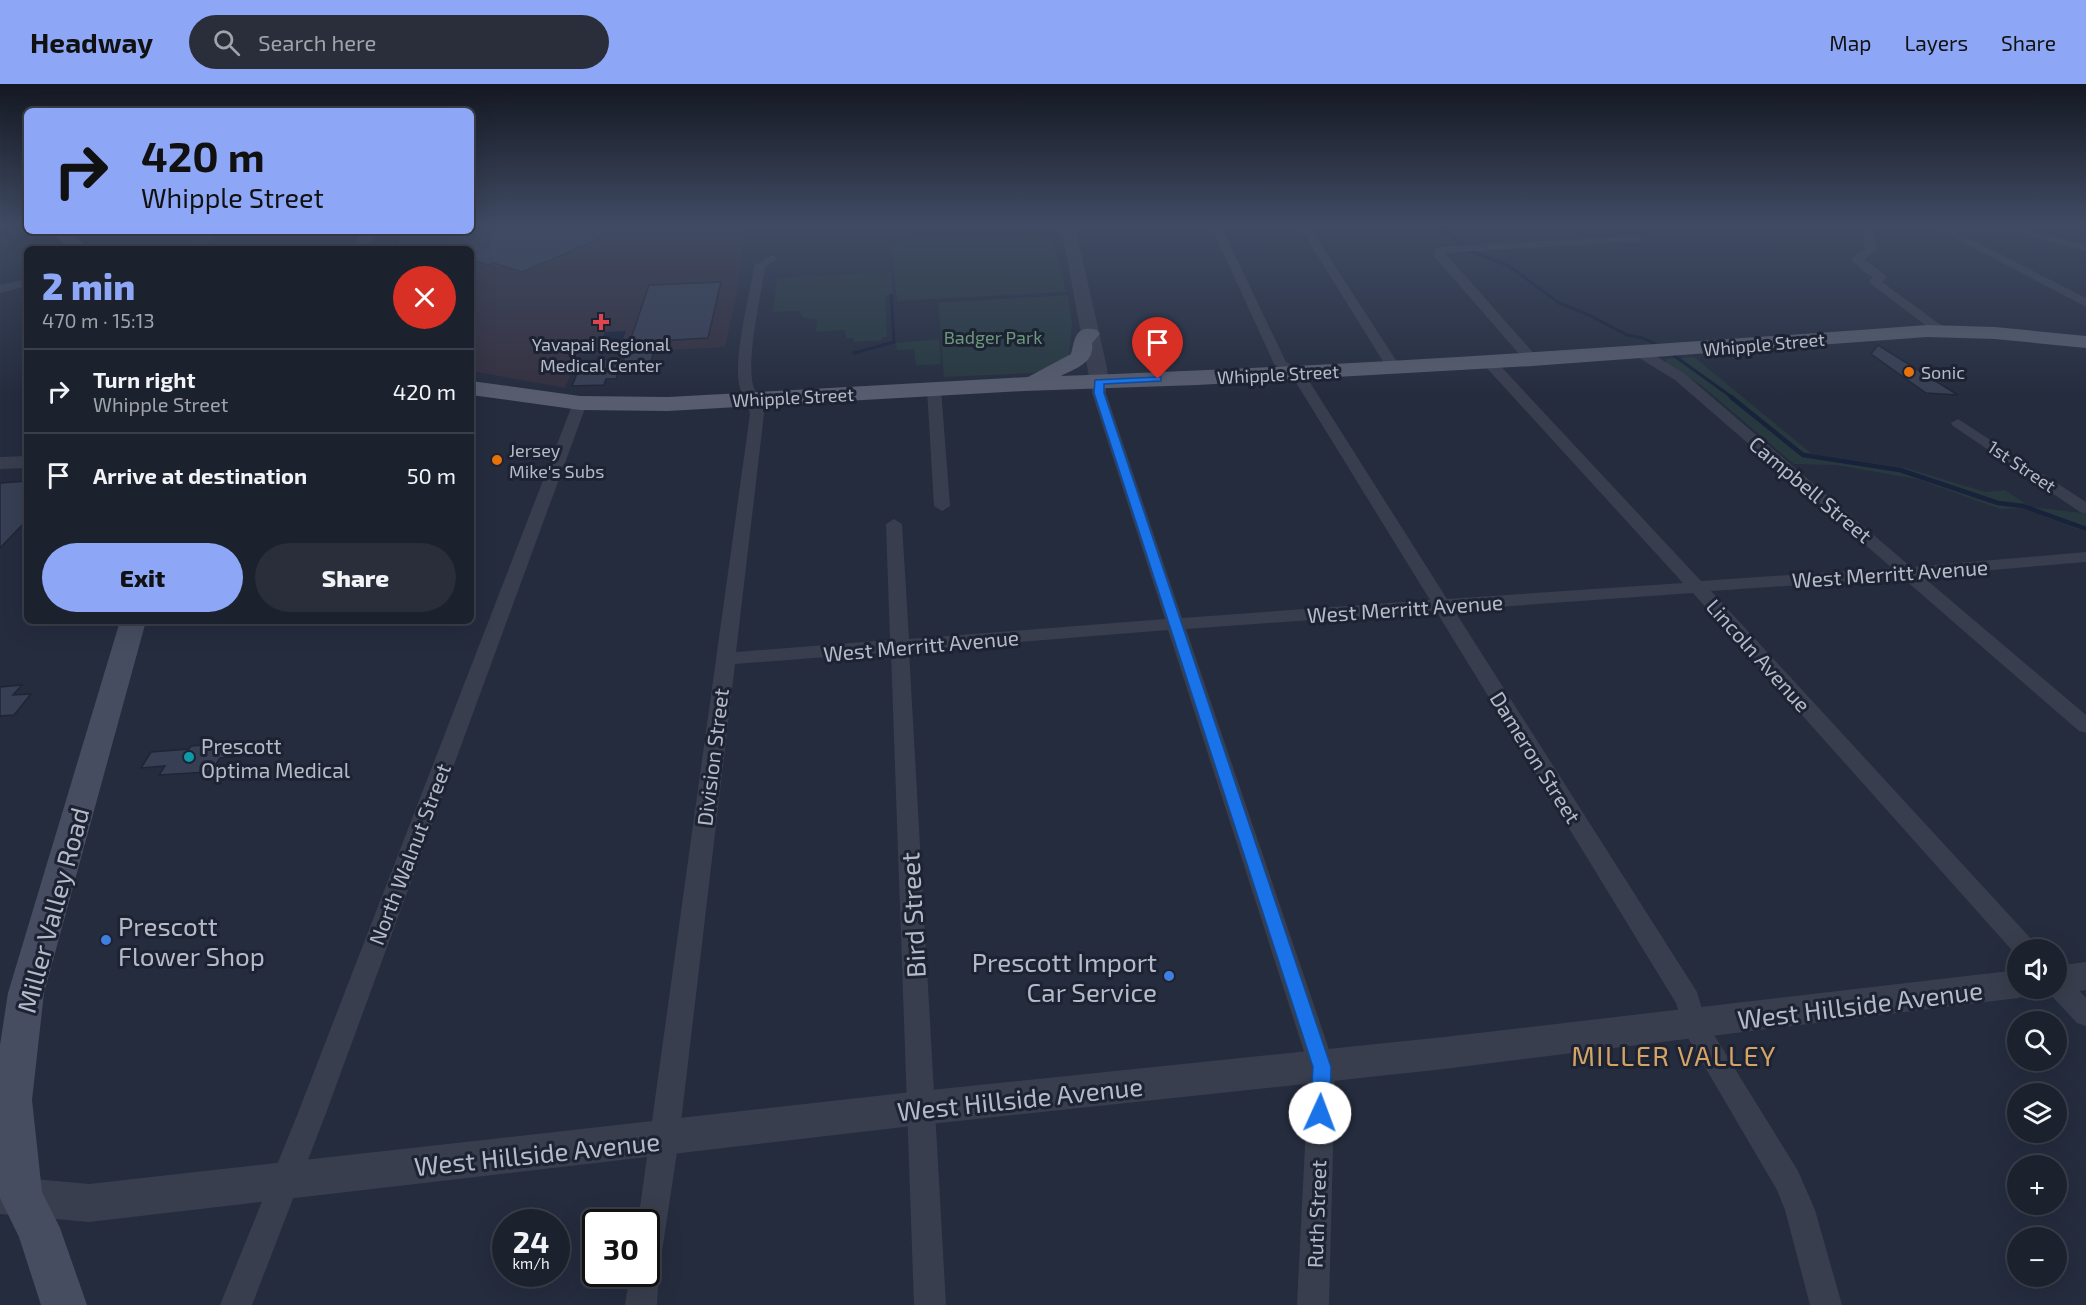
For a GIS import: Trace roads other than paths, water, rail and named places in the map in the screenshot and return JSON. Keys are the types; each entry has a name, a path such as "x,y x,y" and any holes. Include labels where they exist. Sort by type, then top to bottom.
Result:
{"main road":[{"name":"Whipple Street","path":"474,387 580,403 668,404 1029,384 1297,373 1391,362 1532,360 1941,331 1995,333 2086,342"},
{"path":"1029,384 1079,358 1083,351 1082,341 1090,334"},
{"name":"Miller Valley Road","path":"64,1305 38,1228 11,1196 12,1100 26,993 132,624"}],"street":[{"path":"0,289 23,283"},
{"name":"Division Street","path":"655,1209 757,414 754,400 747,388 745,364 756,283"},
{"name":"Ruth Street","path":"1080,283 1099,382 1099,393 1322,1067 1313,1305"},
{"name":"Dameron Street","path":"1243,283 1281,364 1297,373 1688,1000 1694,1025 1788,1181 1800,1210 1826,1305"},
{"path":"1340,283 1391,362"},
{"path":"1464,283 1532,360"},
{"path":"1876,283 1941,331"},
{"path":"2048,283 2086,303"},
{"name":"Campbell Street","path":"1641,353 1680,377 2086,726"},
{"name":"Lincoln Avenue","path":"1489,362 2016,939"},
{"path":"934,390 942,506"},
{"name":"North Walnut Street","path":"236,1305 286,1180 580,403"},
{"name":"1st Street","path":"1958,423 2086,510"},
{"path":"0,463 24,462"},
{"name":"Bird Street","path":"894,524 930,1305"},
{"name":"West Merritt Avenue","path":"725,659 2086,557"},
{"path":"2067,979 2086,976"},
{"name":"West Hillside Avenue","path":"11,1196 89,1203 665,1140 921,1108 1322,1067 1694,1025 2007,985"},
{"path":"2067,993 2086,1015"},
{"path":"641,1305 643,1287"}],"water":[{"path":"626,331 620,348 598,348 605,332"}],"waterway":[{"path":"1532,283 1559,303 1589,315 1627,335 1643,338 1661,347"},
{"path":"854,353 894,342 891,295"},
{"path":"1669,352 1733,398"},
{"path":"1731,397 1803,455 1900,470 1998,503 2023,506 2086,529"}],"place":[{"name":"Yavapai Regional Medical Center","path":"601,322"},
{"name":"Sonic","path":"1909,372"},
{"name":"Jersey Mike's Subs","path":"497,460"},
{"name":"Prescott Optima Medical","path":"189,757"},
{"name":"Prescott Flower Shop","path":"106,940"},
{"name":"Prescott Import Car Service","path":"1169,976"}],"district":[{"name":"MILLER VALLEY","path":"1674,1055"}],"park label":[{"name":"Badger Park","path":"993,337"}]}
